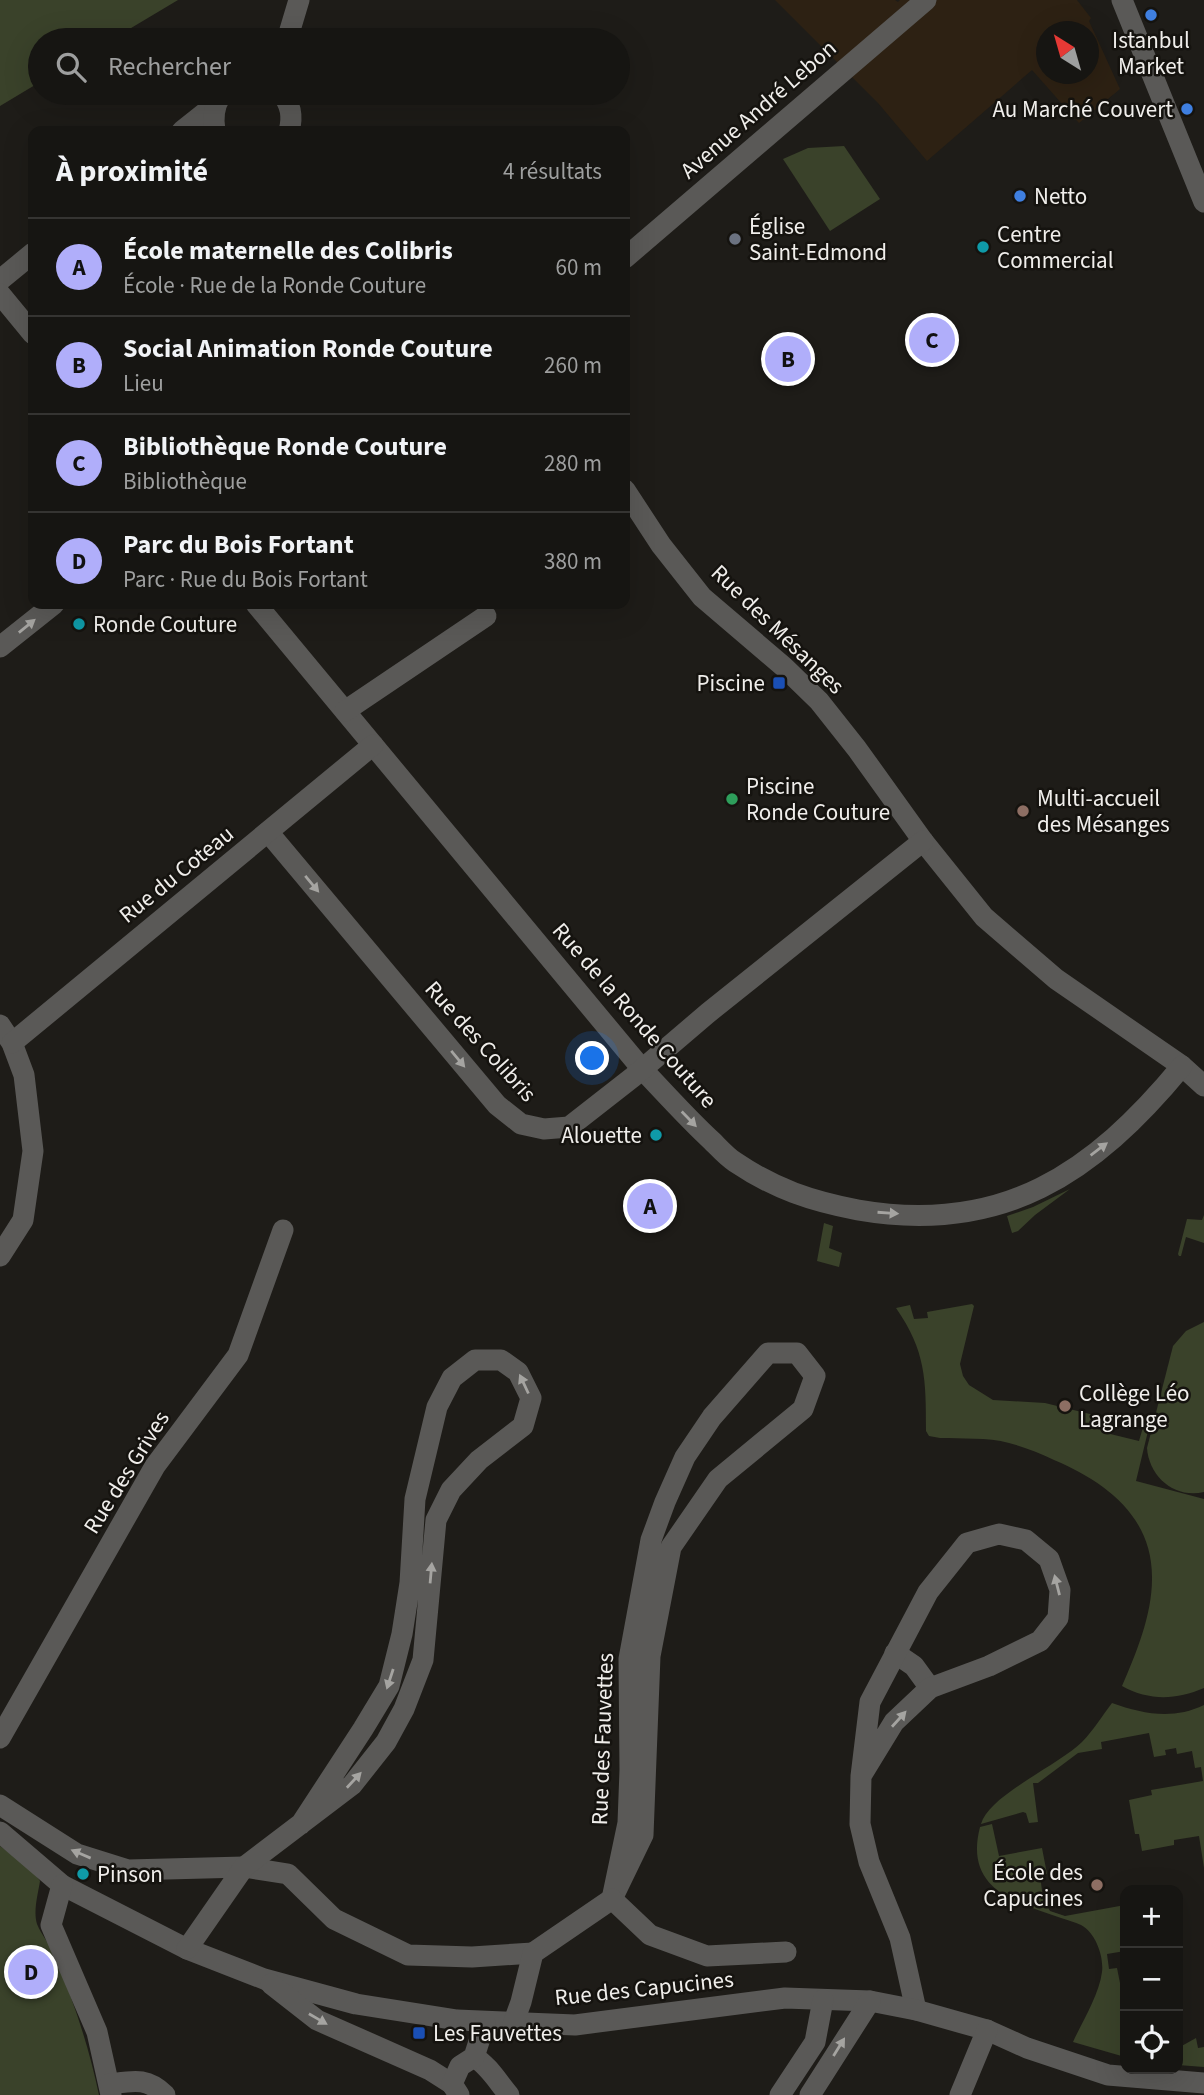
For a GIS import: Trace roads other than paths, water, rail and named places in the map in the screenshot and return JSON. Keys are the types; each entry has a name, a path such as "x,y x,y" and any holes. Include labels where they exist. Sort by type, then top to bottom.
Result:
{"street":[{"path":"291,28 299,0"},
{"name":"Avenue André Lebon","path":"630,254 926,0"},
{"path":"1122,0 1204,202"},
{"path":"188,126 211,105"},
{"path":"214,126 213,117 217,105"},
{"path":"288,105 290,126"},
{"path":"0,280 28,257"},
{"path":"0,294 28,328"},
{"name":"Rue des Mésanges","path":"630,498 661,545 702,597 784,667 819,701 923,841 984,917 1056,979 1182,1066 1204,1086"},
{"path":"0,648 48,609"},
{"name":"Rue de la Ronde Couture","path":"260,609 642,1069 696,1127 734,1161 779,1188 820,1203 873,1212 929,1217 973,1212 1026,1196 1065,1175 1118,1135 1182,1066"},
{"path":"345,711 486,617"},
{"name":"Rue du Coteau","path":"6,1034 268,832 373,745"},
{"name":"Rue des Colibris","path":"268,832 497,1105 521,1124 544,1129 569,1127 923,841"},
{"path":"0,1256 23,1220 33,1151 24,1075 6,1034"},
{"name":"Rue des Grives","path":"0,1738 155,1466 238,1355 283,1230"},
{"name":"Rue des Fauvettes","path":"533,1953 612,1899 643,1835 649,1656 665,1502 685,1457 712,1417 768,1353 797,1353 815,1376 803,1409 718,1479 695,1511 661,1544"},
{"path":"187,1949 244,1867 301,1824 352,1785 386,1741 404,1709 423,1660 436,1520 451,1490 480,1460 523,1426 531,1398 518,1372 501,1360 475,1360 452,1378 437,1407 415,1499 410,1583 402,1634 389,1686 301,1824"},
{"path":"665,1502 695,1511"},
{"path":"413,1517 436,1520"},
{"path":"861,1776 894,1722 930,1688 989,1666 1040,1641 1058,1618 1060,1590 1049,1559 1026,1540 999,1534 967,1543 928,1592 870,1702 861,1776 860,1824 869,1862 900,1938 916,2010"},
{"path":"402,1634 425,1640"},
{"path":"895,1653 914,1666 930,1688"},
{"path":"0,1805 77,1854 128,1870 244,1867 288,1874 334,1919 408,1955 472,1957 533,1953 513,2024"},
{"name":"Rue des Capucines","path":"0,1832 61,1885 187,1949 264,1979 356,2004 485,2023 575,2025 785,1998 870,2001 916,2010 987,2030 1027,2048 1108,2075 1204,2083"},
{"path":"61,1885 51,1925 96,2032 110,2090 140,2080 165,2095"},
{"path":"612,1899 650,1936 707,1956 786,1952"},
{"path":"264,1979 317,2020 430,2070 455,2089 460,2066 474,2057 485,2023"},
{"path":"780,2095 815,2042 823,2000"},
{"path":"810,2095 870,2001"},
{"path":"960,2095 987,2030"},
{"path":"474,2057 483,2062 504,2094"}],"place":[{"name":"Istanbul Market","path":"1151,15"},
{"name":"Au Marché Couvert","path":"1187,109"},
{"name":"Netto","path":"1020,196"},
{"name":"Église Saint-Edmond","path":"735,239"},
{"name":"Centre Commercial","path":"983,247"},
{"name":"Bibliothèque Ronde Couture","path":"932,340"},
{"name":"Social Animation Ronde Couture","path":"788,359"},
{"name":"Ronde Couture","path":"79,624"},
{"name":"Piscine","path":"779,683"},
{"name":"Piscine Ronde Couture","path":"732,799"},
{"name":"Multi-accueil des Mésanges","path":"1023,811"},
{"name":"Alouette","path":"656,1135"},
{"name":"École maternelle des Colibris","path":"650,1206"},
{"name":"Collège Léo Lagrange","path":"1065,1406"},
{"name":"Pinson","path":"83,1874"},
{"name":"École des Capucines","path":"1097,1885"},
{"name":"Parc du Bois Fortant","path":"31,1972"},
{"name":"Les Fauvettes","path":"419,2033"}]}
